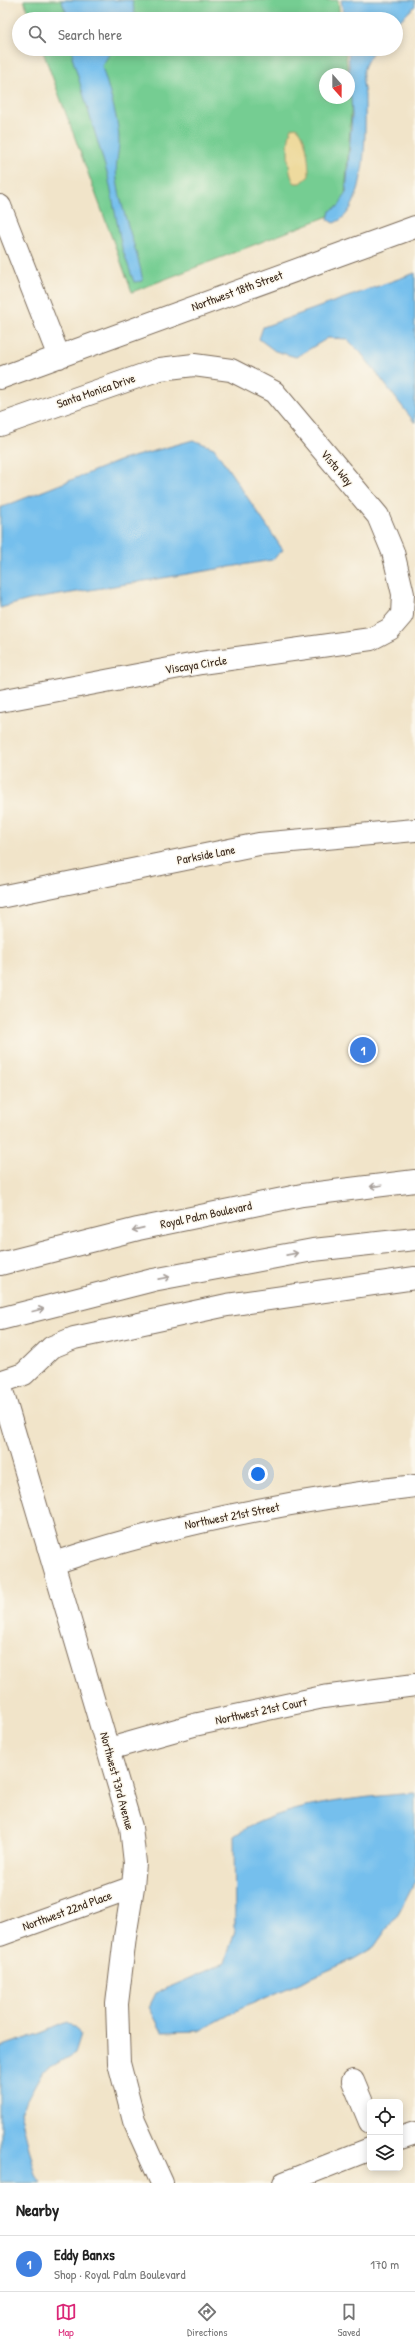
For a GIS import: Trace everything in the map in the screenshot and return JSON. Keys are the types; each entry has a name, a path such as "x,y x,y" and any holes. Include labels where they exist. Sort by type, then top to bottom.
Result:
{"street":[{"path":"0,206 59,357"},
{"name":"Northwest 18th Street","path":"0,378 415,226"},
{"name":"Santa Monica Drive","path":"0,425 160,369 194,365"},
{"name":"Vista Way","path":"194,365 231,370 274,392 378,516 393,552 403,594 402,615 390,629"},
{"name":"Viscaya Circle","path":"0,701 201,663 371,640 390,629"},
{"name":"Parkside Lane","path":"0,897 259,844 415,830"},
{"name":"Royal Palm Boulevard","path":"0,1264 138,1228 302,1195 415,1181"},
{"path":"0,1319 154,1280 313,1250 415,1239"},
{"path":"0,1383 24,1374 52,1347 74,1338 227,1305 415,1278"},
{"name":"Northwest 73rd Avenue","path":"0,1383 131,1827 135,1863 133,1887 124,1937 117,2004 120,2063 134,2121 162,2183"},
{"name":"Northwest 21st Street","path":"54,1563 113,1544 222,1516 360,1493 415,1486"},
{"name":"Northwest 21st Court","path":"109,1749 194,1725 323,1697 415,1685"},
{"name":"Northwest 22nd Place","path":"0,1935 133,1887"},
{"path":"353,2081 367,2115"},
{"path":"403,2137 415,2133"},
{"path":"284,2183 367,2150"}],"green space":[{"path":"24,0 338,0 339,12 28,12"},
{"path":"45,56 346,56 347,68 319,68 319,104 352,104 344,210 132,292"}],"sand":[{"path":"296,127 300,130 303,136 309,164 309,176 301,183 295,183 292,179 288,157 290,133 292,128"}],"water":[{"path":"61,0 132,0 135,12 66,12"},
{"path":"341,0 415,0 415,6 403,17 403,12 343,12"},
{"path":"108,56 102,66 118,125 119,144 116,171 119,193 143,281 134,282 122,248 108,176 72,57"},
{"path":"348,56 370,56 363,73 365,126 363,166 359,185 354,202 345,215 334,223 328,219 330,211 339,206 346,192 352,115 351,104 355,104 355,68 349,68"},
{"path":"415,273 415,423 361,353 347,339 328,338 296,357 275,351 259,339 263,327"},
{"path":"193,440 214,448 283,550 272,560 29,600 0,608 0,508 119,461"},
{"path":"415,1793 415,1881 399,1912 374,1947 354,1959 240,2009 199,2031 162,2032 149,2007 156,1993 225,1963 235,1930 234,1836 252,1825 273,1816 297,1809 346,1800"},
{"path":"67,2022 81,2034 75,2053 42,2072 20,2112 36,2175 41,2183 0,2183 0,2047 41,2033"}],"place":[{"name":"Eddy Banxs","path":"363,1050"}]}
